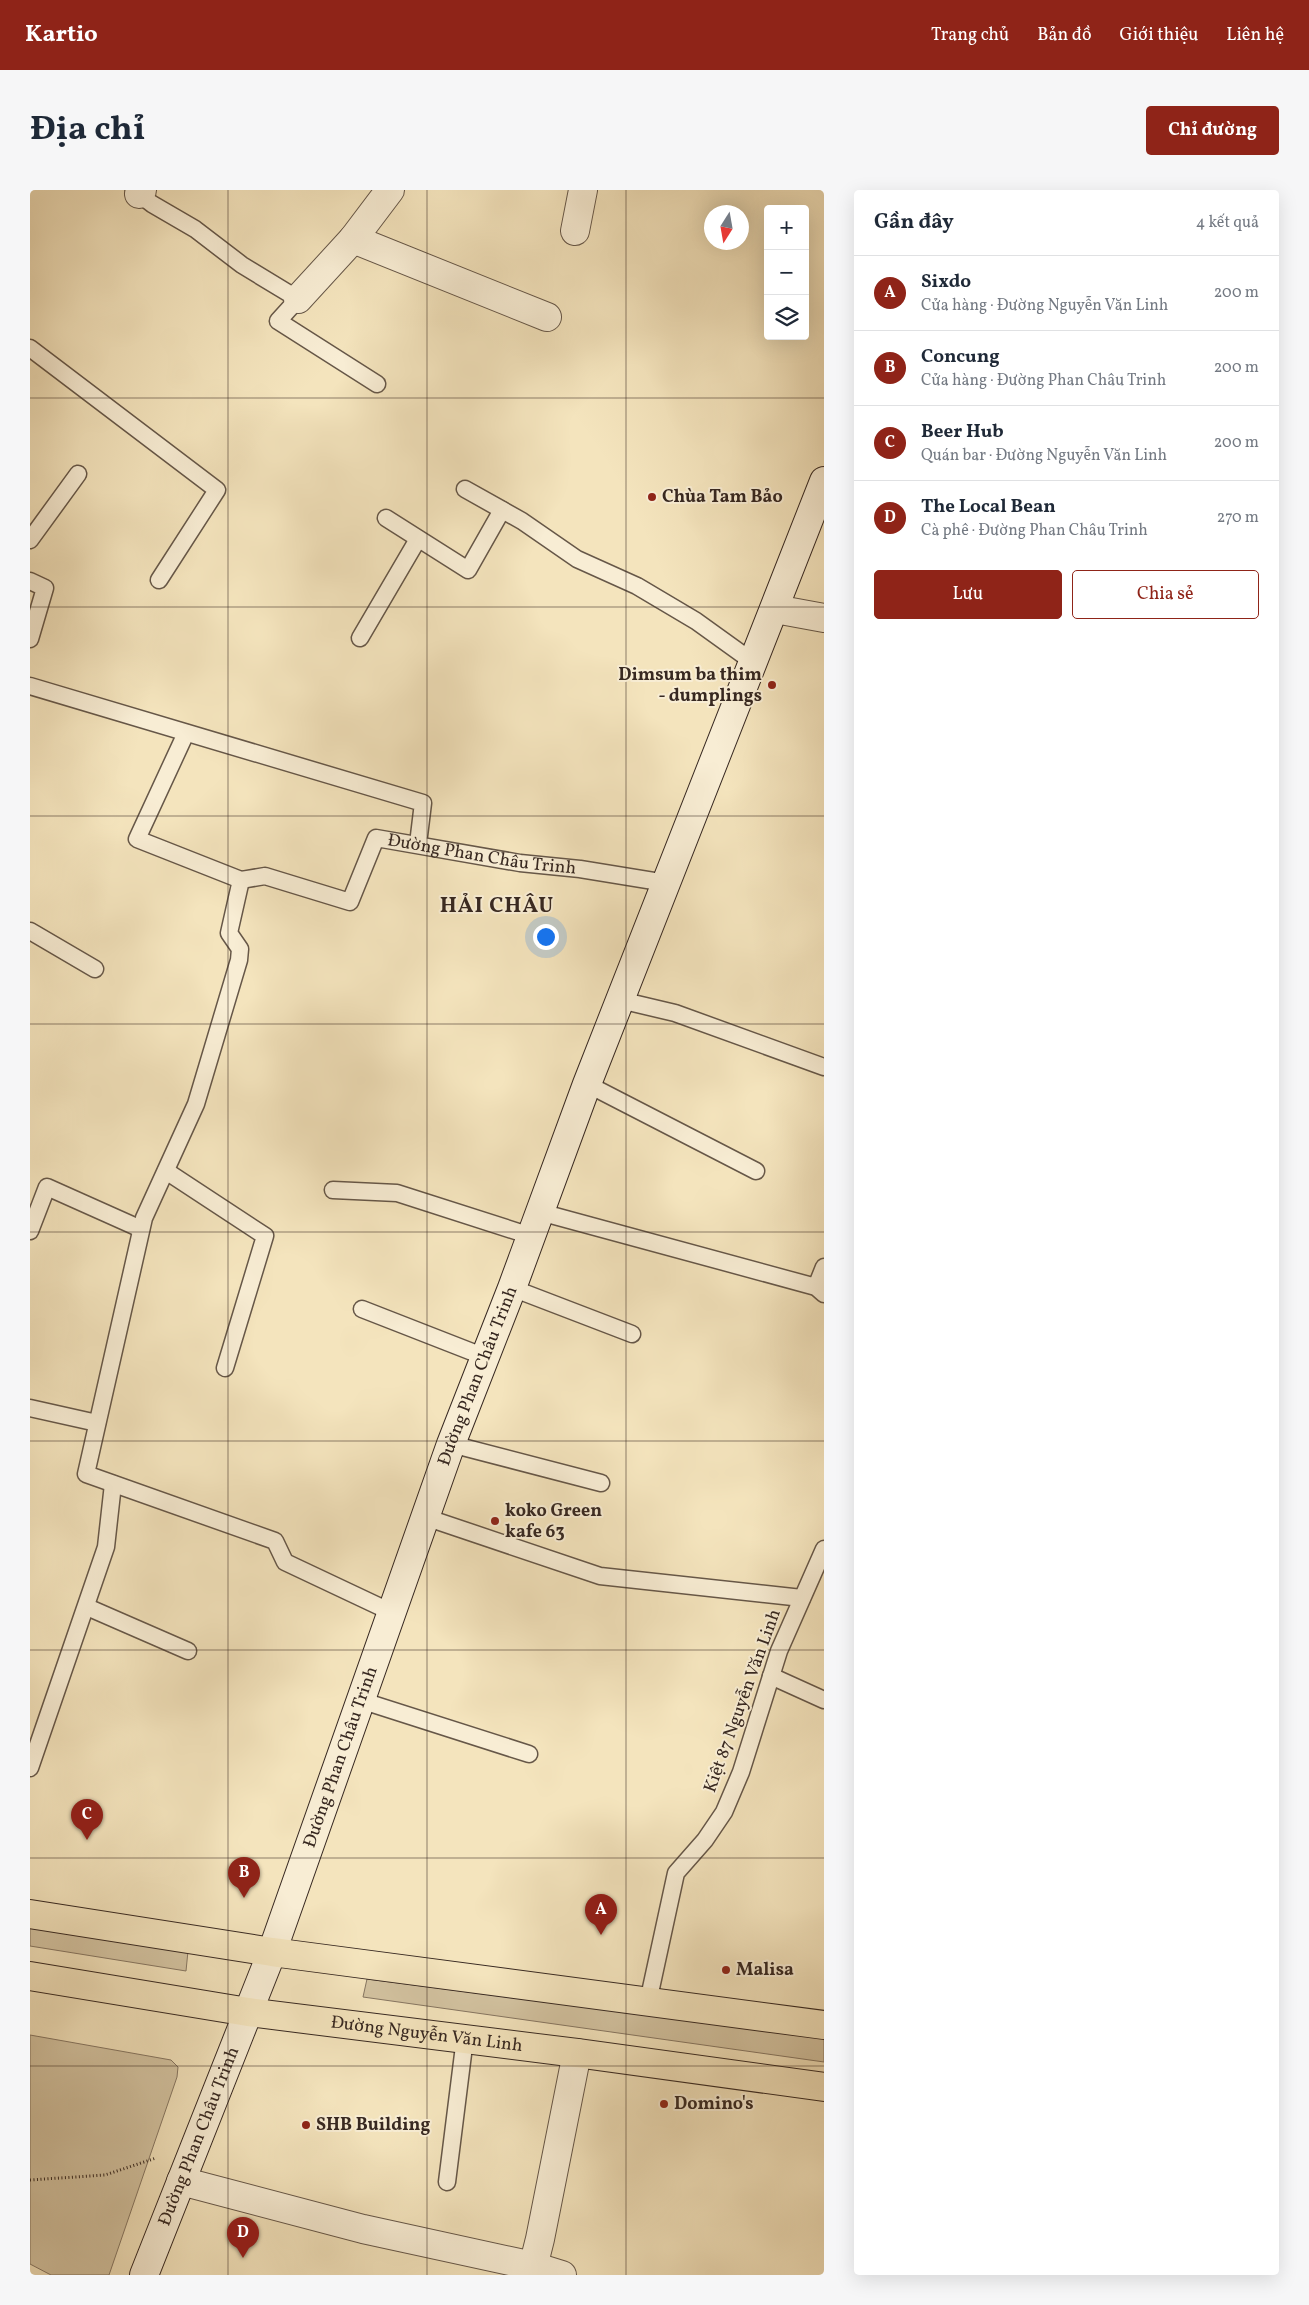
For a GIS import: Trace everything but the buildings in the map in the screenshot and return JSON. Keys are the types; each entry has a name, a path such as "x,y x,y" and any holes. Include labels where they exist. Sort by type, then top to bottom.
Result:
{"main road":[{"path":"30,1914 272,1952 824,2025"},
{"name":"Đường Nguyễn Văn Linh","path":"30,1976 248,2012 464,2038 824,2087"}],"street":[{"path":"298,298 353,240 390,190"},
{"path":"575,231 583,190"},
{"path":"353,240 547,317"},
{"name":"Đường Phan Châu Trinh","path":"144,2275 272,1952 451,1444 512,1288 587,1084 824,481"},
{"path":"774,609 824,618"},
{"path":"532,2270 577,2053"},
{"path":"181,2181 532,2270 562,2275"}],"lane":[{"path":"139,191 168,215 195,229 242,265 298,298 278,321 377,384"},
{"path":"30,348 217,490 159,580"},
{"path":"30,540 78,474"},
{"path":"465,489 522,521 577,559 637,586 696,621 753,662"},
{"path":"386,518 468,570 502,510"},
{"path":"360,638 418,539"},
{"path":"30,581 45,588 30,640"},
{"path":"30,686 423,804 418,844"},
{"name":"Đường Phan Châu Trinh","path":"186,733 137,839 242,880 265,876 350,902 376,838 418,844 520,864 580,869 666,883"},
{"path":"242,880 229,933 240,949 239,960 196,1104 144,1218 86,1474 275,1541 285,1562 392,1612"},
{"path":"30,930 95,969"},
{"path":"620,1000 675,1013 824,1067"},
{"path":"587,1084 756,1172"},
{"path":"166,1171 265,1236 225,1368"},
{"path":"30,1231 47,1187 141,1229"},
{"path":"333,1190 398,1193 820,1290 824,1267"},
{"path":"512,1288 632,1334"},
{"path":"362,1309 485,1357"},
{"path":"30,1408 97,1423"},
{"path":"451,1444 601,1483"},
{"path":"30,1765 87,1607 106,1548 113,1484"},
{"path":"425,1517 600,1576 802,1598"},
{"name":"Kiệt 87 Nguyễn Văn Linh","path":"648,2002 676,1873 705,1840 724,1812 741,1772 779,1651 824,1549"},
{"path":"87,1607 188,1651"},
{"path":"771,1676 824,1700"},
{"path":"360,1700 529,1754"},
{"path":"447,2182 464,2038"}],"path":[{"path":"30,2180 105,2175 159,2157"}],"shaded area":[{"path":"30,1926 188,1951 186,1971 30,1946"},
{"path":"367,1979 824,2038 824,2062 363,1997"},
{"path":"30,2035 171,2060 178,2067 177,2077 109,2275 51,2275 30,2264"}],"place":[{"name":"Chùa Tam Bảo","path":"652,497"},
{"name":"Dimsum ba thim - dumplings","path":"772,685"},
{"name":"koko Green kafe 63","path":"495,1521"},
{"name":"Beer Hub","path":"87,1840"},
{"name":"Concung","path":"244,1898"},
{"name":"Sixdo","path":"601,1935"},
{"name":"Malisa","path":"726,1970"},
{"name":"Domino's","path":"664,2104"},
{"name":"SHB Building","path":"306,2125"},
{"name":"The Local Bean","path":"243,2258"}],"district":[{"name":"HẢI CHÂU","path":"497,906"}]}
